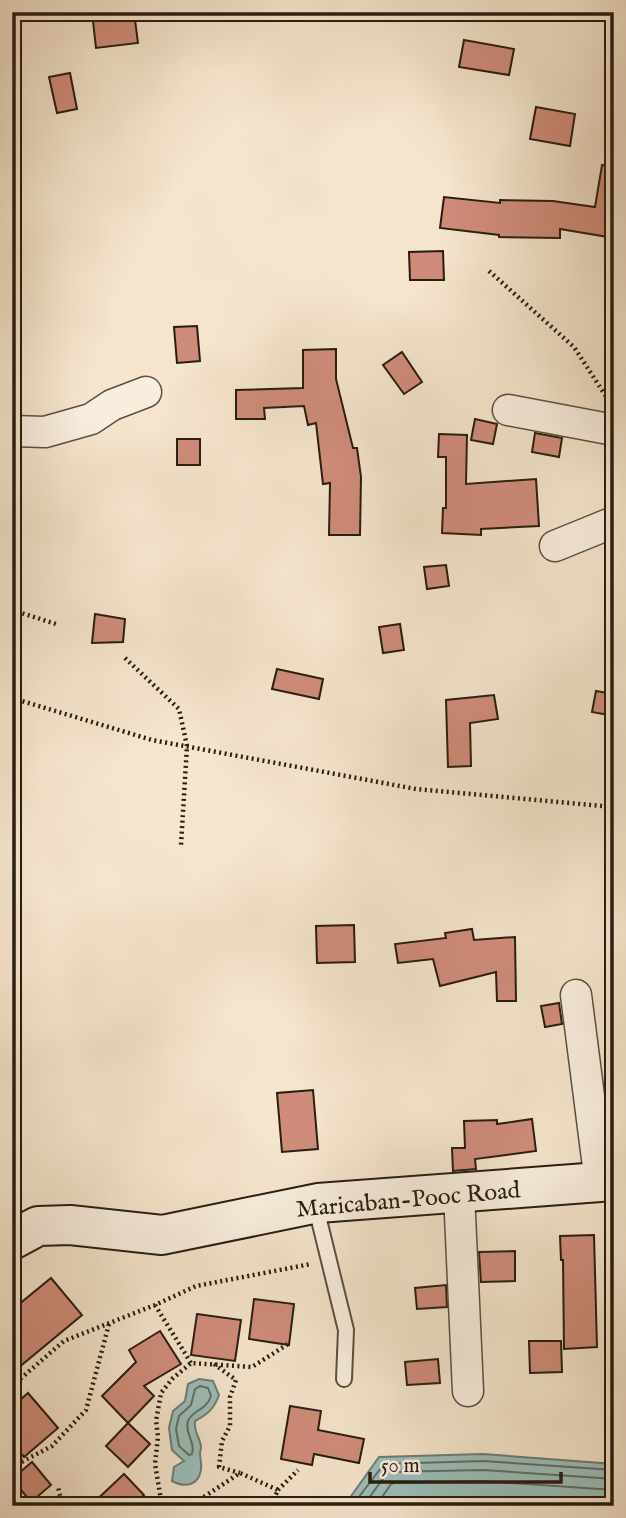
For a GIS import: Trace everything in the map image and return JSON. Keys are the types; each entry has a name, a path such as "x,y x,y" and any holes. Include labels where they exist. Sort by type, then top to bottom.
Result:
{"street":[{"path":"12,431 45,432 91,419 112,405 146,392"},
{"path":"508,410 614,430"},
{"path":"555,546 614,522"},
{"path":"576,995 607,1180"},
{"name":"Maricaban-Pooc Road","path":"14,1234 38,1226 70,1225 162,1235 318,1203 607,1180"},
{"path":"459,1193 468,1391"}],"lane":[{"path":"318,1203 319,1220 346,1330 344,1379"}],"path":[{"path":"489,271 574,347 614,408"},
{"path":"12,610 56,624"},
{"path":"125,658 179,709 187,746 181,845"},
{"path":"12,698 152,740 416,789 614,807"},
{"path":"12,1386 64,1341 196,1286 329,1260"},
{"path":"155,1305 191,1363"},
{"path":"12,1468 52,1446 86,1410 109,1324"},
{"path":"162,1506 155,1464 159,1437 156,1421 161,1393 191,1363 252,1367 288,1345"},
{"path":"214,1364 236,1380 230,1397 230,1426 222,1441 219,1467 278,1490"},
{"path":"271,1506 278,1490 298,1470"},
{"path":"190,1506 240,1473"},
{"path":"58,1487 61,1500 58,1506"}],"water":[{"path":"199,1379 213,1381 219,1395 210,1411 195,1421 201,1448 199,1475 194,1482 182,1484 172,1481 174,1467 184,1461 172,1450 169,1428 173,1411 185,1401 188,1384"},
{"path":"483,1454 614,1464 614,1506 344,1506 379,1457"}],"building":[{"path":"92,12 134,12 138,43 96,48"},
{"path":"464,40 514,49 509,75 459,67"},
{"path":"70,73 77,109 57,113 49,77"},
{"path":"536,107 575,114 570,146 530,139"},
{"path":"602,165 614,166 614,238 560,229 560,238 499,237 440,228 444,197 500,203 500,200 553,201 595,207"},
{"path":"443,251 444,280 410,280 409,252"},
{"path":"197,326 200,361 177,363 174,327"},
{"path":"336,349 336,379 353,448 357,448 361,477 360,535 329,535 330,483 323,484 316,423 308,425 304,406 264,408 265,419 236,419 236,390 303,388 303,350"},
{"path":"402,352 422,382 404,394 383,365"},
{"path":"475,419 497,424 493,444 471,440"},
{"path":"535,433 562,438 559,457 532,452"},
{"path":"439,434 467,435 466,484 536,479 539,526 481,529 481,535 442,533 443,508 446,508 446,457 438,457"},
{"path":"177,439 200,439 200,465 177,465"},
{"path":"446,565 449,586 427,589 424,567"},
{"path":"95,614 125,619 123,642 92,643"},
{"path":"400,624 404,650 383,653 379,627"},
{"path":"277,669 323,679 319,699 272,689"},
{"path":"596,691 614,694 614,716 592,712"},
{"path":"494,695 498,719 470,723 471,766 448,767 446,700"},
{"path":"354,925 355,962 317,963 316,926"},
{"path":"472,929 474,940 515,937 516,1001 497,1001 496,972 440,986 433,959 398,963 395,944 446,938 445,933"},
{"path":"559,1003 562,1024 545,1027 541,1006"},
{"path":"313,1090 318,1149 282,1152 277,1093"},
{"path":"532,1119 536,1151 475,1159 476,1169 453,1171 452,1148 465,1148 464,1121 497,1120 497,1124"},
{"path":"594,1235 597,1347 564,1349 563,1260 560,1236"},
{"path":"515,1251 515,1281 481,1282 479,1252"},
{"path":"51,1278 82,1315 12,1373 12,1310"},
{"path":"446,1285 447,1307 417,1309 415,1288"},
{"path":"254,1299 294,1304 289,1345 249,1339"},
{"path":"197,1314 241,1320 235,1361 191,1355"},
{"path":"160,1331 181,1364 144,1386 154,1396 128,1423 102,1396 136,1362 129,1350"},
{"path":"529,1341 561,1341 562,1372 530,1373"},
{"path":"438,1359 440,1383 407,1385 405,1362"},
{"path":"28,1393 58,1428 24,1457 12,1443 12,1407"},
{"path":"290,1406 321,1411 318,1430 364,1439 359,1463 314,1454 312,1465 281,1459"},
{"path":"128,1423 150,1444 128,1467 106,1446"},
{"path":"32,1462 51,1485 31,1502 12,1479"},
{"path":"124,1474 144,1495 132,1506 90,1506"}]}
